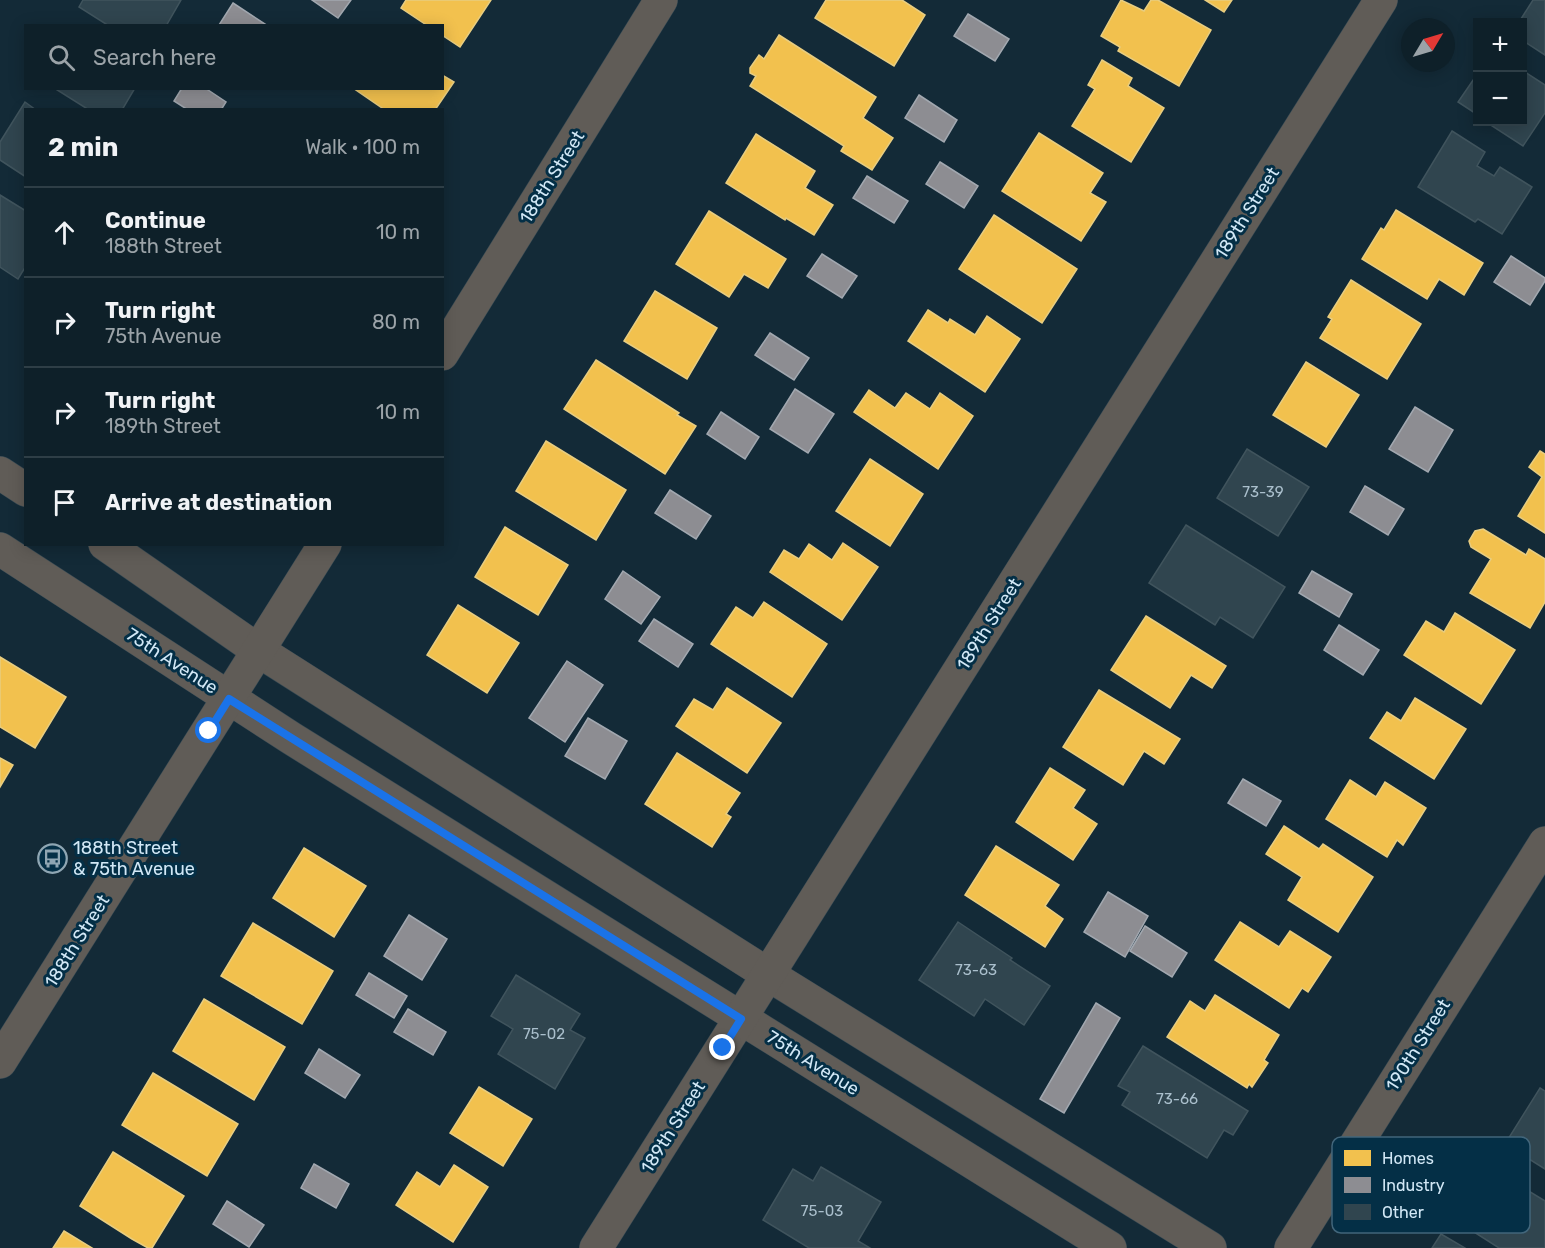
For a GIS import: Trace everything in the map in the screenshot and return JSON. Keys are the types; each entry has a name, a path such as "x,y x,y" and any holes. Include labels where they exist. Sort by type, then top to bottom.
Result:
{"street":[{"name":"188th Street","path":"444,351 661,0"},
{"name":"189th Street","path":"596,1248 1381,0"},
{"path":"0,473 24,489"},
{"path":"108,546 259,651 769,975 1210,1248"},
{"name":"188th Street","path":"0,1062 324,546"},
{"name":"75th Avenue","path":"0,549 229,699 1110,1248"},
{"name":"190th Street","path":"1361,1137 1545,843"},
{"name":"190th Street","path":"1291,1248 1332,1183"}],"building: Homes":[{"path":"406,0 491,0 460,47 444,36 444,24 425,24 401,8"},
{"path":"826,0 902,0 925,15 894,66 815,18"},
{"path":"1121,0 1144,11 1151,0 1158,0 1211,30 1179,86 1118,51 1120,47 1101,36"},
{"path":"1205,0 1232,0 1224,12"},
{"path":"779,35 876,97 863,118 893,138 872,170 841,151 844,146 750,86 756,76 750,73 750,68 759,55 764,59"},
{"path":"1102,60 1132,78 1128,86 1164,108 1131,162 1072,126 1095,89 1088,85"},
{"path":"444,76 454,82 436,108 382,108 356,90 444,90"},
{"path":"1039,133 1103,173 1090,193 1106,202 1081,241 1002,191"},
{"path":"756,134 815,171 805,188 833,205 814,235 786,218 785,220 726,183"},
{"path":"1396,210 1483,263 1464,295 1439,279 1427,299 1362,259 1381,228 1384,230"},
{"path":"709,211 786,259 768,288 744,274 729,297 676,264"},
{"path":"994,215 1077,269 1042,323 959,269"},
{"path":"1351,280 1421,324 1387,379 1320,338 1332,319 1328,317"},
{"path":"655,291 717,328 687,379 624,341"},
{"path":"928,310 948,323 950,319 975,335 987,316 1020,339 985,392 908,341"},
{"path":"596,360 696,426 665,474 564,409"},
{"path":"1306,362 1359,395 1326,447 1273,415"},
{"path":"869,390 895,408 906,393 930,409 940,393 973,416 938,469 854,412"},
{"path":"546,441 626,490 596,540 516,491"},
{"path":"1540,451 1545,454 1545,533 1518,516 1542,477 1529,467"},
{"path":"870,459 923,494 890,546 836,511"},
{"path":"505,527 568,565 538,615 475,577"},
{"path":"1483,529 1526,555 1529,549 1545,559 1545,602 1530,628 1470,593 1491,559 1471,547 1469,541 1475,531"},
{"path":"843,543 878,567 842,620 770,572 784,550 799,559 809,544 832,560"},
{"path":"764,602 827,644 792,697 711,644 736,607 753,618"},
{"path":"458,605 519,643 487,693 427,655"},
{"path":"1455,613 1515,650 1481,704 1404,655 1426,621 1444,632"},
{"path":"1146,616 1226,666 1212,688 1191,675 1170,708 1111,670"},
{"path":"0,657 66,697 35,748 0,727"},
{"path":"727,688 781,723 747,773 676,726 694,699 713,710"},
{"path":"1099,690 1180,739 1164,764 1144,751 1123,785 1063,747"},
{"path":"1415,698 1466,729 1434,779 1370,738 1387,712 1401,721"},
{"path":"677,753 740,793 726,814 731,817 712,847 645,804"},
{"path":"0,758 13,765 0,787"},
{"path":"1050,768 1085,790 1073,808 1097,824 1073,860 1016,822"},
{"path":"1350,780 1376,797 1385,782 1426,808 1403,845 1397,840 1387,857 1326,819"},
{"path":"1284,826 1319,849 1323,844 1373,877 1338,932 1288,900 1302,877 1266,854"},
{"path":"996,846 1059,885 1045,906 1063,919 1045,947 965,895"},
{"path":"304,848 366,886 334,937 273,898"},
{"path":"1240,922 1279,947 1290,931 1331,957 1308,992 1302,988 1289,1008 1215,960"},
{"path":"253,923 333,971 302,1024 221,976"},
{"path":"1215,995 1279,1035 1264,1060 1268,1063 1252,1087 1249,1084 1247,1088 1167,1037 1190,1001 1205,1011"},
{"path":"204,999 285,1047 254,1100 173,1051"},
{"path":"153,1073 238,1124 207,1176 122,1125"},
{"path":"479,1087 532,1119 503,1166 450,1133"},
{"path":"113,1152 184,1196 152,1248 132,1239 80,1206"},
{"path":"454,1165 488,1187 453,1242 396,1205 417,1172 440,1187"},
{"path":"64,1231 92,1248 53,1248"}],"building: Industry":[{"path":"312,0 351,0 338,18"},
{"path":"233,3 265,24 220,24"},
{"path":"968,14 1009,39 995,61 954,36"},
{"path":"181,90 208,90 226,102 222,108 185,108 174,101"},
{"path":"919,95 957,120 944,142 905,118"},
{"path":"940,162 978,186 964,208 926,184"},
{"path":"867,176 908,201 894,223 853,198"},
{"path":"822,254 857,276 842,298 807,276"},
{"path":"1511,256 1545,278 1530,305 1494,282"},
{"path":"770,333 809,358 794,380 755,355"},
{"path":"795,389 834,414 808,453 770,429"},
{"path":"1415,407 1453,430 1428,472 1389,449"},
{"path":"721,412 759,437 745,459 707,434"},
{"path":"1365,486 1404,509 1388,535 1350,512"},
{"path":"670,490 711,516 696,539 655,513"},
{"path":"623,571 660,597 641,624 605,599"},
{"path":"1312,571 1352,594 1339,617 1299,593"},
{"path":"654,619 693,644 678,667 639,641"},
{"path":"1339,625 1379,650 1363,675 1324,650"},
{"path":"567,661 603,685 565,742 529,718"},
{"path":"588,718 627,741 605,779 565,756"},
{"path":"1243,779 1281,801 1266,826 1228,803"},
{"path":"1108,892 1148,916 1125,957 1084,932"},
{"path":"409,915 447,939 422,980 384,956"},
{"path":"1145,926 1187,953 1172,977 1130,951"},
{"path":"369,973 407,996 394,1018 356,995"},
{"path":"1096,1003 1120,1018 1064,1113 1040,1099"},
{"path":"408,1009 446,1032 433,1055 394,1032"},
{"path":"319,1049 360,1075 345,1098 305,1073"},
{"path":"314,1164 349,1184 336,1208 301,1188"},
{"path":"227,1201 264,1225 249,1247 213,1224"}],"building: Other":[{"path":"83,0 181,0 167,24 106,24 79,7"},
{"path":"1533,0 1545,0 1545,55 1527,43 1527,18 1522,18"},
{"path":"1527,73 1545,85 1545,113 1523,146 1492,126 1527,126"},
{"path":"1473,80 1473,112 1458,102"},
{"path":"57,90 134,90 123,108 86,108"},
{"path":"25,102 33,108 24,108 24,176 0,160 0,142"},
{"path":"1452,131 1485,152 1477,166 1494,176 1500,167 1532,187 1502,234 1478,219 1475,222 1418,187"},
{"path":"0,195 24,210 24,269 18,279 0,267"},
{"path":"1247,449 1309,487 1278,536 1217,498"},
{"path":"1186,525 1285,587 1253,638 1220,617 1215,625 1149,583"},
{"path":"958,922 1050,986 1024,1025 985,999 974,1016 919,980"},
{"path":"516,975 580,1014 570,1030 585,1038 555,1089 498,1054 513,1029 491,1016"},
{"path":"1143,1046 1248,1111 1233,1135 1224,1130 1207,1158 1122,1105 1130,1092 1118,1086"},
{"path":"1540,1088 1545,1091 1545,1169 1530,1160 1530,1137 1509,1137"},
{"path":"821,1167 881,1202 858,1241 870,1248 809,1248 763,1220 793,1169 813,1181"},
{"path":"1530,1192 1545,1201 1545,1248 1499,1248 1476,1233 1530,1233"},
{"path":"1441,1234 1465,1248 1432,1248"}],"place":[{"name":"188th Street & 75th Avenue","path":"52,858"}],"route":[{"path":"209,731 229,699 741,1019 723,1048"}]}
